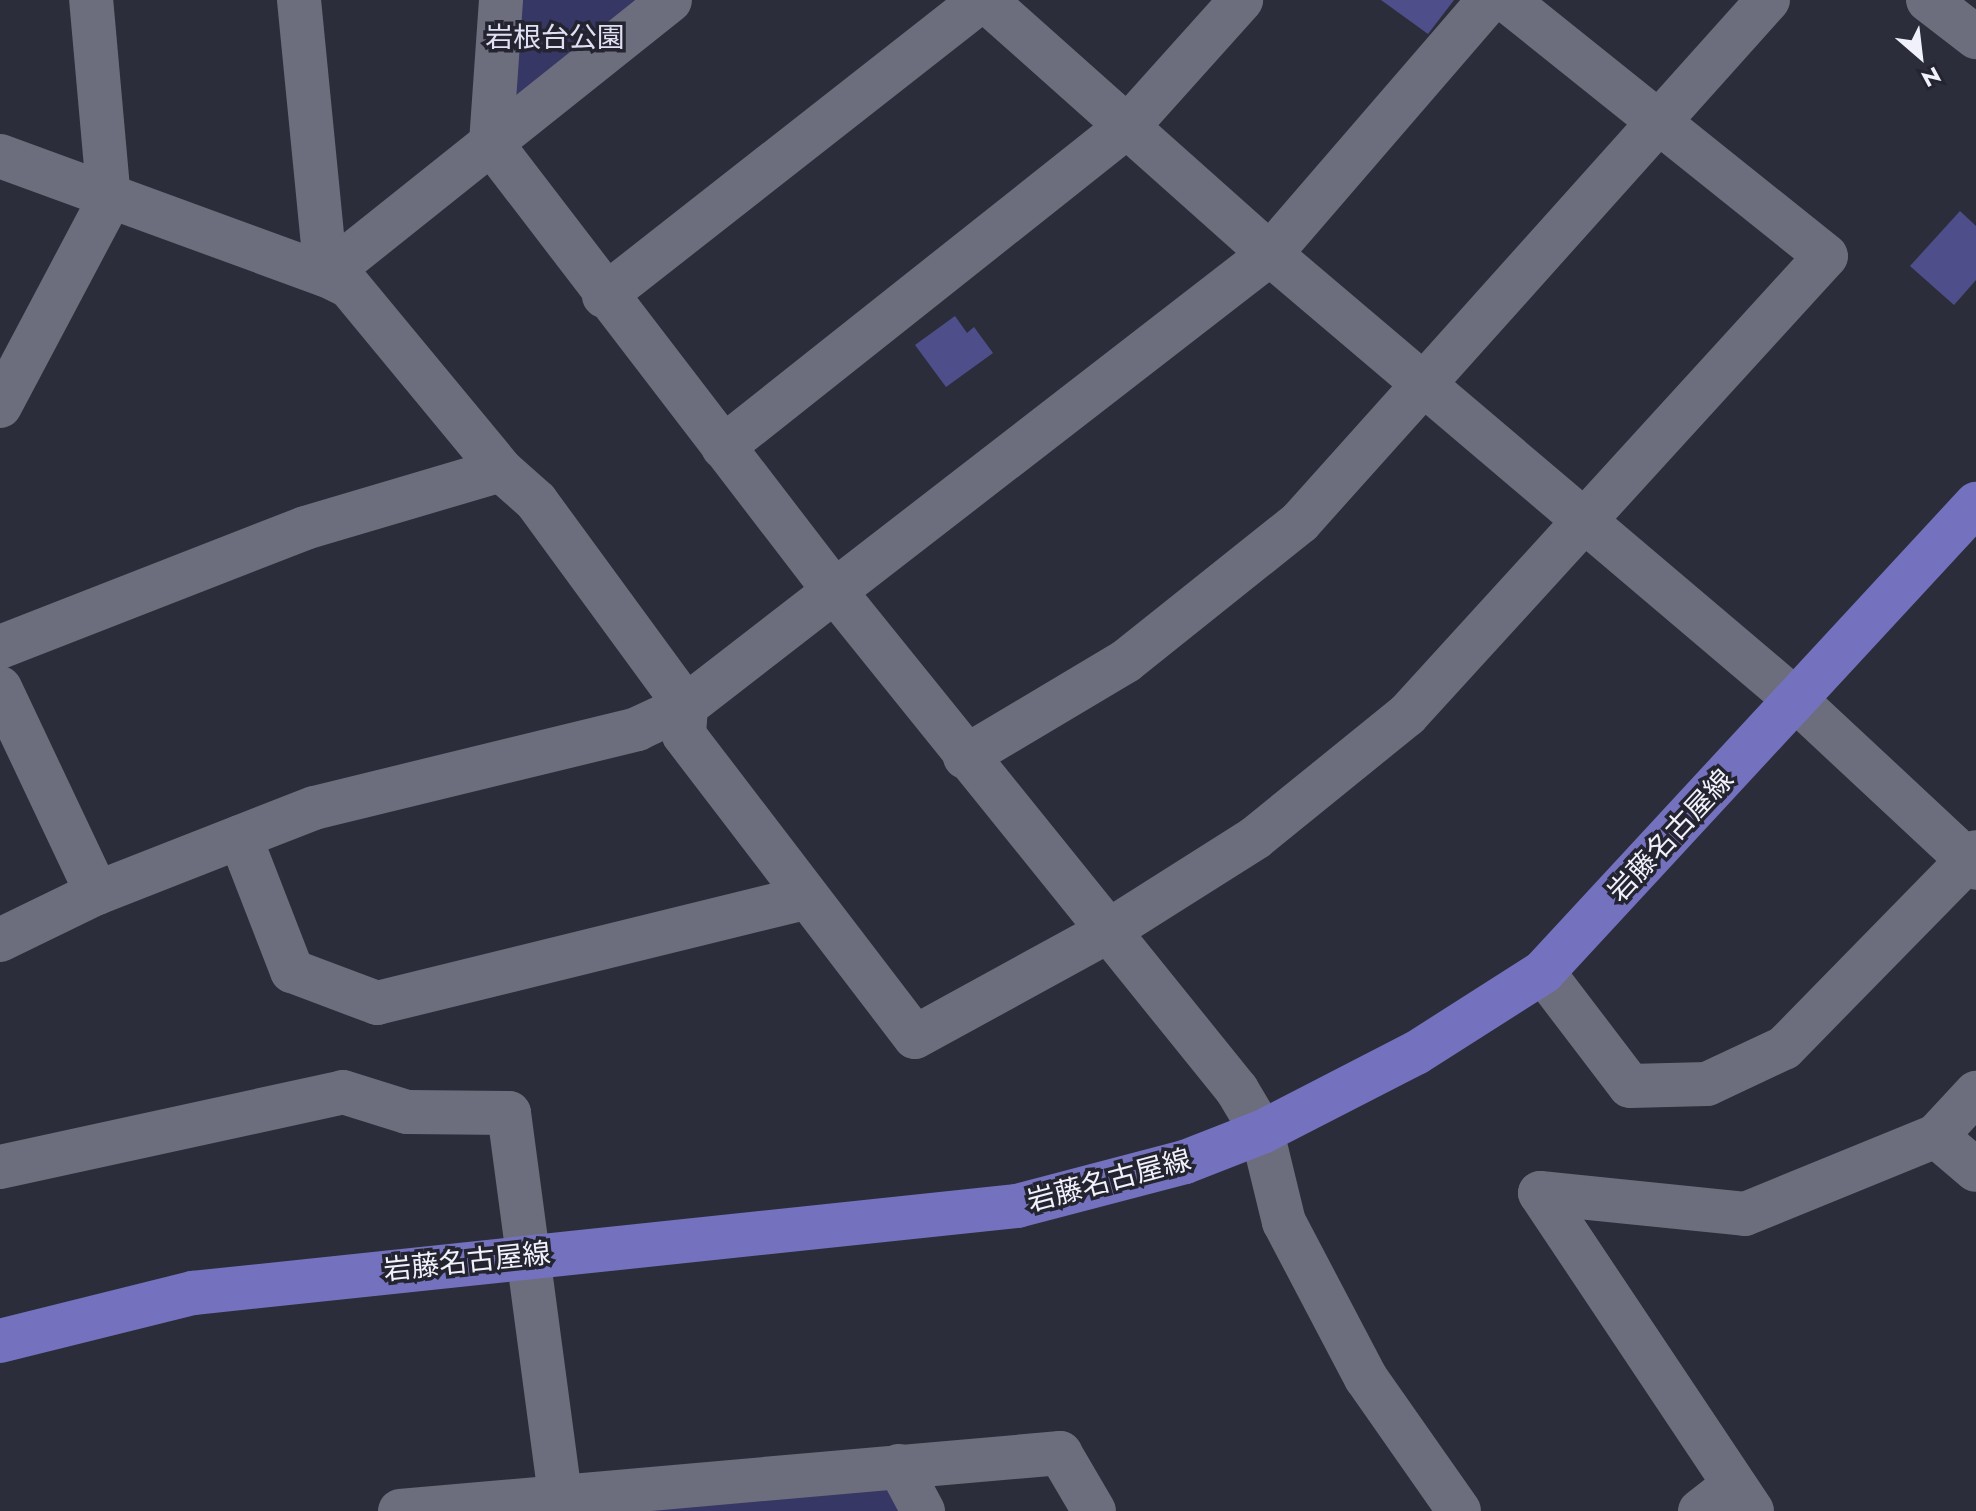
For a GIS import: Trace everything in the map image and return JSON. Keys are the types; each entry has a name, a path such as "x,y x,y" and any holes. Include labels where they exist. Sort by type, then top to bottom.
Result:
{"main road":[{"name":"岩藤名古屋線","path":"0,1341 193,1293 1017,1206 1185,1162 1262,1132 1416,1053 1543,972 1798,702 1976,504"}],"street":[{"path":"0,406 109,200 91,0"},
{"path":"299,0 326,275"},
{"path":"501,0 491,143 604,296 965,757 1105,933 1237,1090 1262,1132 1284,1222 1366,1378 1459,1511"},
{"path":"326,275 670,0"},
{"path":"604,296 983,0 1129,125 1270,254 1428,383 1583,521 1798,702 1973,860 1784,1048 1707,1084 1630,1086 1543,972"},
{"path":"723,447 1129,125 1241,0"},
{"path":"0,940 97,893 314,808 637,729 686,706 836,593 1270,254 1489,0"},
{"path":"0,156 109,200 326,275 349,286 501,470 536,501 686,706 684,735 915,1037 1105,933 1255,838 1407,715 1826,256 1507,0"},
{"path":"965,757 1126,661 1300,522 1428,383 1655,121 1768,0"},
{"path":"1928,0 1976,37"},
{"path":"0,647 305,528 501,470"},
{"path":"0,688 97,893"},
{"path":"240,837 292,971 377,1003 807,897"},
{"path":"0,1167 343,1092 407,1112 509,1113 532,1255 560,1495"},
{"path":"1728,1503 1540,1193 1745,1214 1936,1136 1976,1093"},
{"path":"1936,1136 1976,1170"},
{"path":"400,1511 1060,1453 1094,1511"},
{"path":"899,1466 923,1511"}],"green space":[{"name":"岩根台公園","path":"521,0 656,0 513,118"},
{"path":"903,1474 923,1511 587,1511"}],"building":[{"path":"1381,0 1454,0 1428,34"},
{"path":"1960,211 1976,226 1976,280 1954,305 1910,266"},
{"path":"955,316 967,333 974,327 993,353 946,387 915,345"}]}
